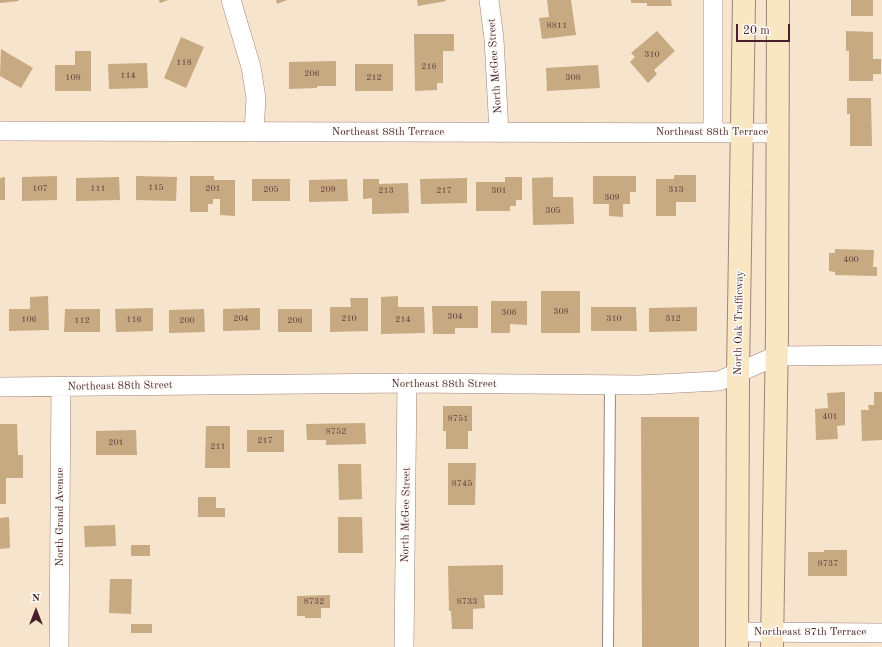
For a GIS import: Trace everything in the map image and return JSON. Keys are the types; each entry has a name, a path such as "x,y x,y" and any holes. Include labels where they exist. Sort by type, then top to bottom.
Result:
{"main road":[{"name":"North Oak Trafficway","path":"737,639 738,373 744,0"},
{"path":"773,640 778,0"}],"street":[{"path":"230,0 251,67 256,98 254,132"},
{"name":"North McGee Street","path":"489,0 494,39 499,133"},
{"path":"713,0 713,132"},
{"name":"Northeast 88th Terrace","path":"0,132 777,133"},
{"name":"Northeast 88th Street","path":"0,387 407,384 610,385 719,381 776,356 882,355"},
{"name":"North McGee Street","path":"404,647 407,384"},
{"name":"North Grand Avenue","path":"59,647 61,387"},
{"name":"Northeast 87th Terrace","path":"737,639 773,640 882,633"}],"lane":[{"path":"608,647 610,385"}],"building":[{"path":"0,0 18,0 19,1 0,3"},
{"path":"159,0 168,0 160,3"},
{"path":"276,0 287,0 277,4"},
{"path":"417,0 446,0 446,1 418,6"},
{"path":"547,0 571,0 576,35 542,39 539,18 549,17"},
{"path":"631,0 671,0 672,6 647,6 647,3 631,3"},
{"path":"851,0 873,0 873,16 851,16"},
{"path":"657,31 675,51 654,70 657,74 648,83 630,62 635,57 631,53"},
{"path":"846,31 873,32 873,59 881,59 881,74 873,74 873,81 849,81 849,51 846,51"},
{"path":"414,34 454,34 454,51 443,51 443,83 437,83 437,90 415,91"},
{"path":"181,37 204,47 186,88 164,78"},
{"path":"1,49 33,68 21,88 0,76"},
{"path":"75,51 91,51 91,91 55,91 55,65 75,65"},
{"path":"336,61 336,86 317,86 317,88 289,89 289,62"},
{"path":"147,63 148,88 109,89 108,64"},
{"path":"355,64 393,64 393,91 355,91"},
{"path":"598,65 600,88 547,91 546,68"},
{"path":"847,98 871,98 872,146 850,146 850,114 847,114"},
{"path":"674,175 696,175 696,202 676,202 676,216 656,216 656,179 674,179"},
{"path":"57,176 57,200 22,201 22,177"},
{"path":"136,176 177,177 176,201 136,200"},
{"path":"190,176 214,176 214,180 235,180 235,216 220,215 220,199 213,199 213,204 208,204 208,212 190,212"},
{"path":"593,176 636,176 636,192 630,192 630,204 623,204 623,217 609,216 609,204 593,204"},
{"path":"5,177 5,200 0,200 0,178"},
{"path":"119,177 120,200 76,201 76,178"},
{"path":"505,177 522,177 522,200 516,200 516,206 510,206 510,211 476,211 476,182 505,182"},
{"path":"553,177 553,197 573,197 574,224 533,225 532,178"},
{"path":"467,178 467,203 421,204 420,179"},
{"path":"252,179 290,179 290,201 252,201"},
{"path":"347,179 348,201 309,202 309,180"},
{"path":"363,179 379,179 379,184 408,183 409,213 372,214 372,198 363,199"},
{"path":"835,249 874,250 873,267 877,267 877,276 835,275 835,272 829,271 829,253 835,253"},
{"path":"541,291 580,291 580,333 541,333"},
{"path":"48,296 49,330 9,331 9,309 30,309 30,297"},
{"path":"398,296 398,307 424,307 425,333 381,334 381,297"},
{"path":"350,298 368,298 368,331 330,332 330,307 351,307"},
{"path":"491,301 527,301 527,325 510,324 510,333 491,333"},
{"path":"432,306 478,306 478,328 455,328 455,334 433,334"},
{"path":"591,307 636,307 637,331 591,331"},
{"path":"697,307 697,331 649,332 649,308"},
{"path":"153,308 153,331 116,332 115,309"},
{"path":"260,308 260,330 223,331 223,309"},
{"path":"65,309 100,309 100,332 64,332"},
{"path":"204,309 205,332 169,333 169,310"},
{"path":"278,309 312,309 312,332 278,332"},
{"path":"845,392 845,425 837,426 838,439 816,440 815,409 828,408 827,393"},
{"path":"874,392 882,392 882,440 862,441 861,410 869,410 868,405 874,405"},
{"path":"443,406 472,406 472,431 468,431 468,449 446,449 446,431 443,431"},
{"path":"641,417 699,417 699,647 642,647"},
{"path":"365,423 366,444 326,445 326,440 307,440 306,424"},
{"path":"0,424 17,424 18,455 23,455 23,478 6,478 6,504 0,504"},
{"path":"206,426 230,426 230,468 205,468"},
{"path":"136,430 137,455 96,455 96,431"},
{"path":"247,430 284,430 284,452 247,452"},
{"path":"448,463 476,463 475,505 448,505"},
{"path":"338,464 361,464 362,499 339,500"},
{"path":"198,497 216,497 216,508 225,508 225,517 198,517"},
{"path":"9,517 10,548 0,549 0,518"},
{"path":"338,517 362,517 363,553 338,553"},
{"path":"115,525 116,546 85,547 84,526"},
{"path":"131,545 150,545 150,556 131,556"},
{"path":"824,550 847,550 847,576 808,576 808,552 824,552"},
{"path":"503,565 503,595 484,595 485,608 473,609 473,629 452,629 451,611 449,611 448,566"},
{"path":"110,579 132,579 131,614 109,613"},
{"path":"330,595 330,608 321,608 321,618 305,618 305,616 297,616 297,596"},
{"path":"131,624 152,624 152,633 131,633"}]}
